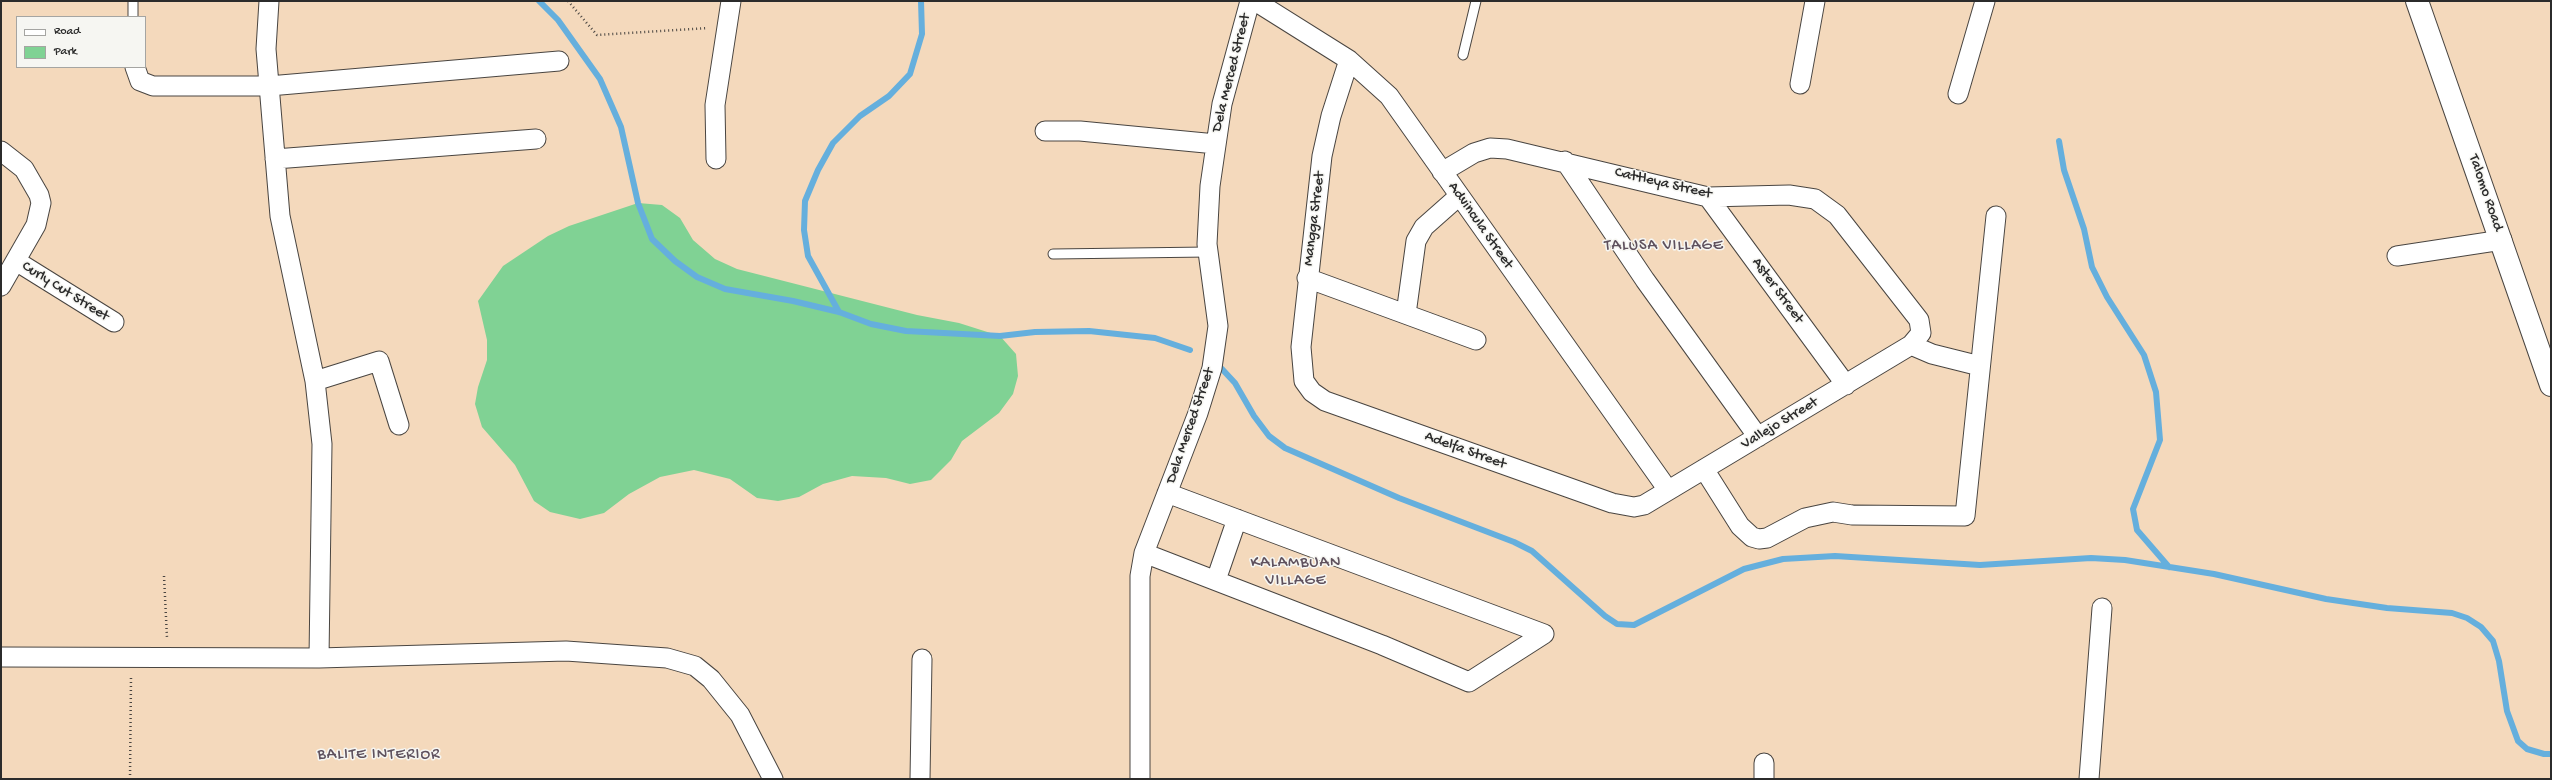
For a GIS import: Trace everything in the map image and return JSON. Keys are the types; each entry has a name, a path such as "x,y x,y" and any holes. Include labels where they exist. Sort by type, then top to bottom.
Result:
{"street":[{"path":"269,1 266,50 280,216 315,381 322,444 319,658"},
{"path":"716,159 715,105 731,1"},
{"name":"Dela Merced Street","path":"1140,779 1141,709 1138,597 1144,552 1206,392 1216,346 1217,305 1208,252 1210,186 1222,104 1250,1"},
{"name":"Advincula Street","path":"1255,1 1348,60 1389,96 1668,490"},
{"path":"1800,84 1815,1"},
{"path":"1958,94 1985,1"},
{"name":"Talomo Road","path":"2417,1 2502,240 2551,385"},
{"name":"Mangga Street","path":"1304,381 1301,347 1307,278 1322,156 1331,116 1348,60"},
{"path":"135,68 140,81 153,86 269,86 559,61"},
{"path":"1044,131 1080,131 1216,144"},
{"path":"275,159 536,139"},
{"name":"Cattleya Street","path":"1442,172 1474,153 1490,148 1507,149 1566,161 1708,197 1804,196 1826,205 1838,215 1919,320 1916,339"},
{"path":"1,151 24,169 39,195 41,203 36,225 1,286"},
{"path":"1566,161 1645,280 1758,437"},
{"path":"1406,314 1416,241 1424,227 1459,196"},
{"name":"Aster Street","path":"1708,197 1846,384"},
{"path":"1704,469 1740,526 1752,537 1759,539 1767,538 1805,518 1832,512 1852,515 1965,516 1996,216"},
{"path":"2397,256 2502,240"},
{"name":"Curly Cut Street","path":"16,261 114,322"},
{"path":"1307,278 1476,340"},
{"path":"1916,339 1932,354 1980,366"},
{"name":"Vallejo Street","path":"1634,507 1644,505 1846,384 1916,339"},
{"path":"315,381 379,361 400,425"},
{"name":"Adelfa Street","path":"1304,381 1312,392 1325,401 1612,504 1634,507"},
{"path":"1144,552 1469,682 1544,634 1167,493"},
{"path":"1216,580 1237,519"},
{"path":"2089,779 2102,608"},
{"path":"1,657 131,656 319,658 566,652 667,658 695,666 721,690 740,715 773,779"},
{"path":"920,779 922,659"}],"lane":[{"path":"133,16 134,1"},
{"path":"1463,55 1476,1"},
{"path":"1053,254 1208,252"}],"path":[{"path":"568,1 598,35 726,26"},
{"path":"164,576 168,657"},
{"path":"130,779 131,656"}],"green space":[{"path":"638,203 662,205 680,218 693,240 715,259 737,269 917,315 959,323 1000,336 1016,354 1018,376 1013,394 999,413 962,441 951,460 931,480 910,484 886,478 852,476 823,484 799,497 778,501 757,498 730,479 694,470 660,477 629,494 604,513 580,519 550,512 534,501 515,465 482,427 475,404 478,387 487,360 487,340 478,301 503,266 548,236 569,226"}],"waterway":[{"path":"539,1 558,20 600,79 621,127 638,203 652,239 675,261 697,277 725,289 793,301 839,312 871,324 906,331 1000,336 1035,332 1089,331 1155,338 1190,350"},
{"path":"839,312 808,256 804,230 805,201 818,170 833,143 860,116 889,96 910,74 922,34 921,1"},
{"path":"2059,141 2064,170 2084,229 2092,267 2107,297 2144,355 2156,392 2160,440 2133,509 2137,530 2169,567"},
{"path":"1222,369 1235,383 1254,416 1269,436 1285,448 1399,498 1514,542 1532,551 1605,616 1617,624 1634,625 1744,569 1783,559 1835,556 1980,565 2091,558 2125,560 2214,574 2326,599 2387,608 2452,613 2467,618 2481,627 2493,641 2499,661 2507,711 2518,741 2527,749 2544,754 2551,754"}],"district":[{"name":"TALUSA VILLAGE","path":"1664,247"},
{"name":"KALAMBUAN VILLAGE","path":"1296,573"},
{"name":"BALITE INTERIOR","path":"379,756"}]}
